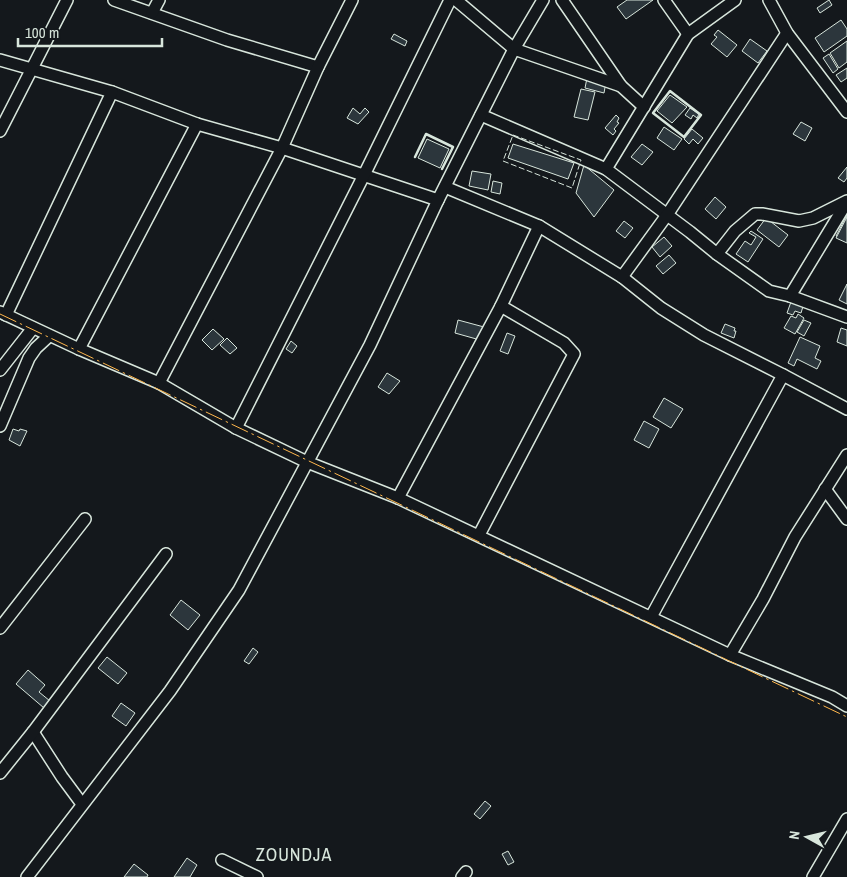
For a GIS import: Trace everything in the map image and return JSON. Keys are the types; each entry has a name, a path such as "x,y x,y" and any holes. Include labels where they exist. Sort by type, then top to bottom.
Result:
{"street":[{"path":"0,131 67,0"},
{"path":"114,0 226,40 318,68"},
{"path":"152,13 159,0"},
{"path":"159,382 282,148 318,68 352,0"},
{"path":"236,428 450,0"},
{"path":"456,0 514,49 621,86"},
{"path":"27,877 170,691 239,590 370,345 438,200 514,49 544,0"},
{"path":"562,0 621,86 644,107"},
{"path":"664,0 688,34"},
{"path":"606,168 688,34 735,0"},
{"path":"769,0 787,33 847,112"},
{"path":"622,277 667,215 787,33"},
{"path":"0,60 112,92 196,124 282,148 438,200"},
{"path":"112,92 3,314 49,336 159,382 236,428 307,462 398,498 730,655 832,696 847,706"},
{"path":"481,115 606,168 717,254 769,291 790,296 847,317"},
{"path":"79,349 196,124"},
{"path":"445,187 538,226 622,277 661,308 704,335 847,410"},
{"path":"717,254 735,231 755,214 799,221 813,218 847,202"},
{"path":"790,296 847,202"},
{"path":"398,498 501,306 538,226"},
{"path":"479,535 574,354 564,343 501,306"},
{"path":"0,370 33,328"},
{"path":"0,426 29,358 36,348 49,336"},
{"path":"651,617 783,375"},
{"path":"730,655 763,599 795,537 847,455"},
{"path":"825,489 847,519"},
{"path":"0,628 85,519"},
{"path":"0,773 33,732 166,554"},
{"path":"33,732 82,804"},
{"path":"813,877 847,819"},
{"path":"222,860 257,877"}],"building":[{"path":"627,0 653,0 626,19 617,7"},
{"path":"829,0 832,5 820,13 817,8"},
{"path":"841,20 847,29 847,36 824,52 815,38"},
{"path":"718,30 737,45 727,57 711,44 717,37 714,35"},
{"path":"394,34 407,41 405,46 391,39"},
{"path":"750,39 767,51 758,63 742,51"},
{"path":"847,41 847,62 839,68 830,53"},
{"path":"829,54 838,69 833,73 823,58"},
{"path":"847,68 847,78 841,82 836,75"},
{"path":"587,78 606,82 604,93 585,88"},
{"path":"581,89 595,92 588,120 574,117"},
{"path":"670,95 687,107 672,123 657,111"},
{"path":"353,108 360,114 365,108 369,112 358,124 347,118"},
{"path":"690,108 699,114 697,118 693,115 691,119 685,115"},
{"path":"616,115 619,118 617,122 619,123 614,129 616,131 613,135 605,128"},
{"path":"801,122 812,128 805,141 793,134"},
{"path":"664,127 682,139 674,150 657,138"},
{"path":"692,129 703,138 698,144 693,139 689,144 684,139"},
{"path":"427,139 449,149 440,168 418,158"},
{"path":"513,144 574,163 568,179 508,158"},
{"path":"642,144 653,152 642,165 631,157"},
{"path":"584,165 614,190 594,217 576,193"},
{"path":"847,167 847,178 844,182 838,178"},
{"path":"472,171 491,174 488,190 469,186"},
{"path":"493,181 502,183 500,194 491,192"},
{"path":"715,197 726,207 716,219 705,209"},
{"path":"847,215 847,241 836,236"},
{"path":"847,217 847,243 836,238"},
{"path":"766,218 788,235 779,247 757,230"},
{"path":"624,221 633,228 625,238 616,231"},
{"path":"751,231 763,239 748,262 736,254 745,241 751,245 756,237 749,233"},
{"path":"664,237 672,246 660,257 652,247"},
{"path":"669,255 676,263 663,274 656,266"},
{"path":"847,284 847,304 839,300"},
{"path":"792,299 804,303 801,313 795,311 793,315 787,313"},
{"path":"798,314 804,318 795,334 784,328 791,316 796,318"},
{"path":"458,320 484,327 480,340 455,333"},
{"path":"804,320 811,323 804,336 797,332"},
{"path":"725,324 735,328 734,338 721,333"},
{"path":"841,328 847,330 847,346 837,342"},
{"path":"213,329 224,339 212,350 202,340"},
{"path":"507,333 515,336 508,354 500,351"},
{"path":"800,337 820,346 815,358 821,361 817,369 797,359 794,366 788,363"},
{"path":"227,338 237,348 230,354 220,345"},
{"path":"291,341 297,346 292,353 286,349"},
{"path":"387,373 400,381 389,394 378,387"},
{"path":"664,398 683,409 671,428 653,417"},
{"path":"644,421 659,429 649,448 634,440"},
{"path":"13,429 27,431 20,446 9,440"},
{"path":"181,600 200,615 188,630 170,615"},
{"path":"253,648 258,652 249,664 244,661"},
{"path":"107,657 127,673 118,684 98,668"},
{"path":"28,670 45,685 39,692 50,701 44,708 16,684"},
{"path":"121,703 135,713 126,726 112,716"},
{"path":"485,801 491,806 480,819 474,814"},
{"path":"508,851 514,862 508,865 502,854"},
{"path":"187,858 197,865 190,877 174,877"},
{"path":"134,864 148,875 147,877 124,877"}],"fence":[{"path":"513,135 581,160 572,188 503,161 513,135"}],"wall":[{"path":"670,91 701,115 684,137 653,113 670,91"},
{"path":"415,157 426,134 453,147 442,169"}],"power":[{"path":"0,314 847,717"}],"district":[{"name":"ZOUNDJA","path":"294,854"}]}
